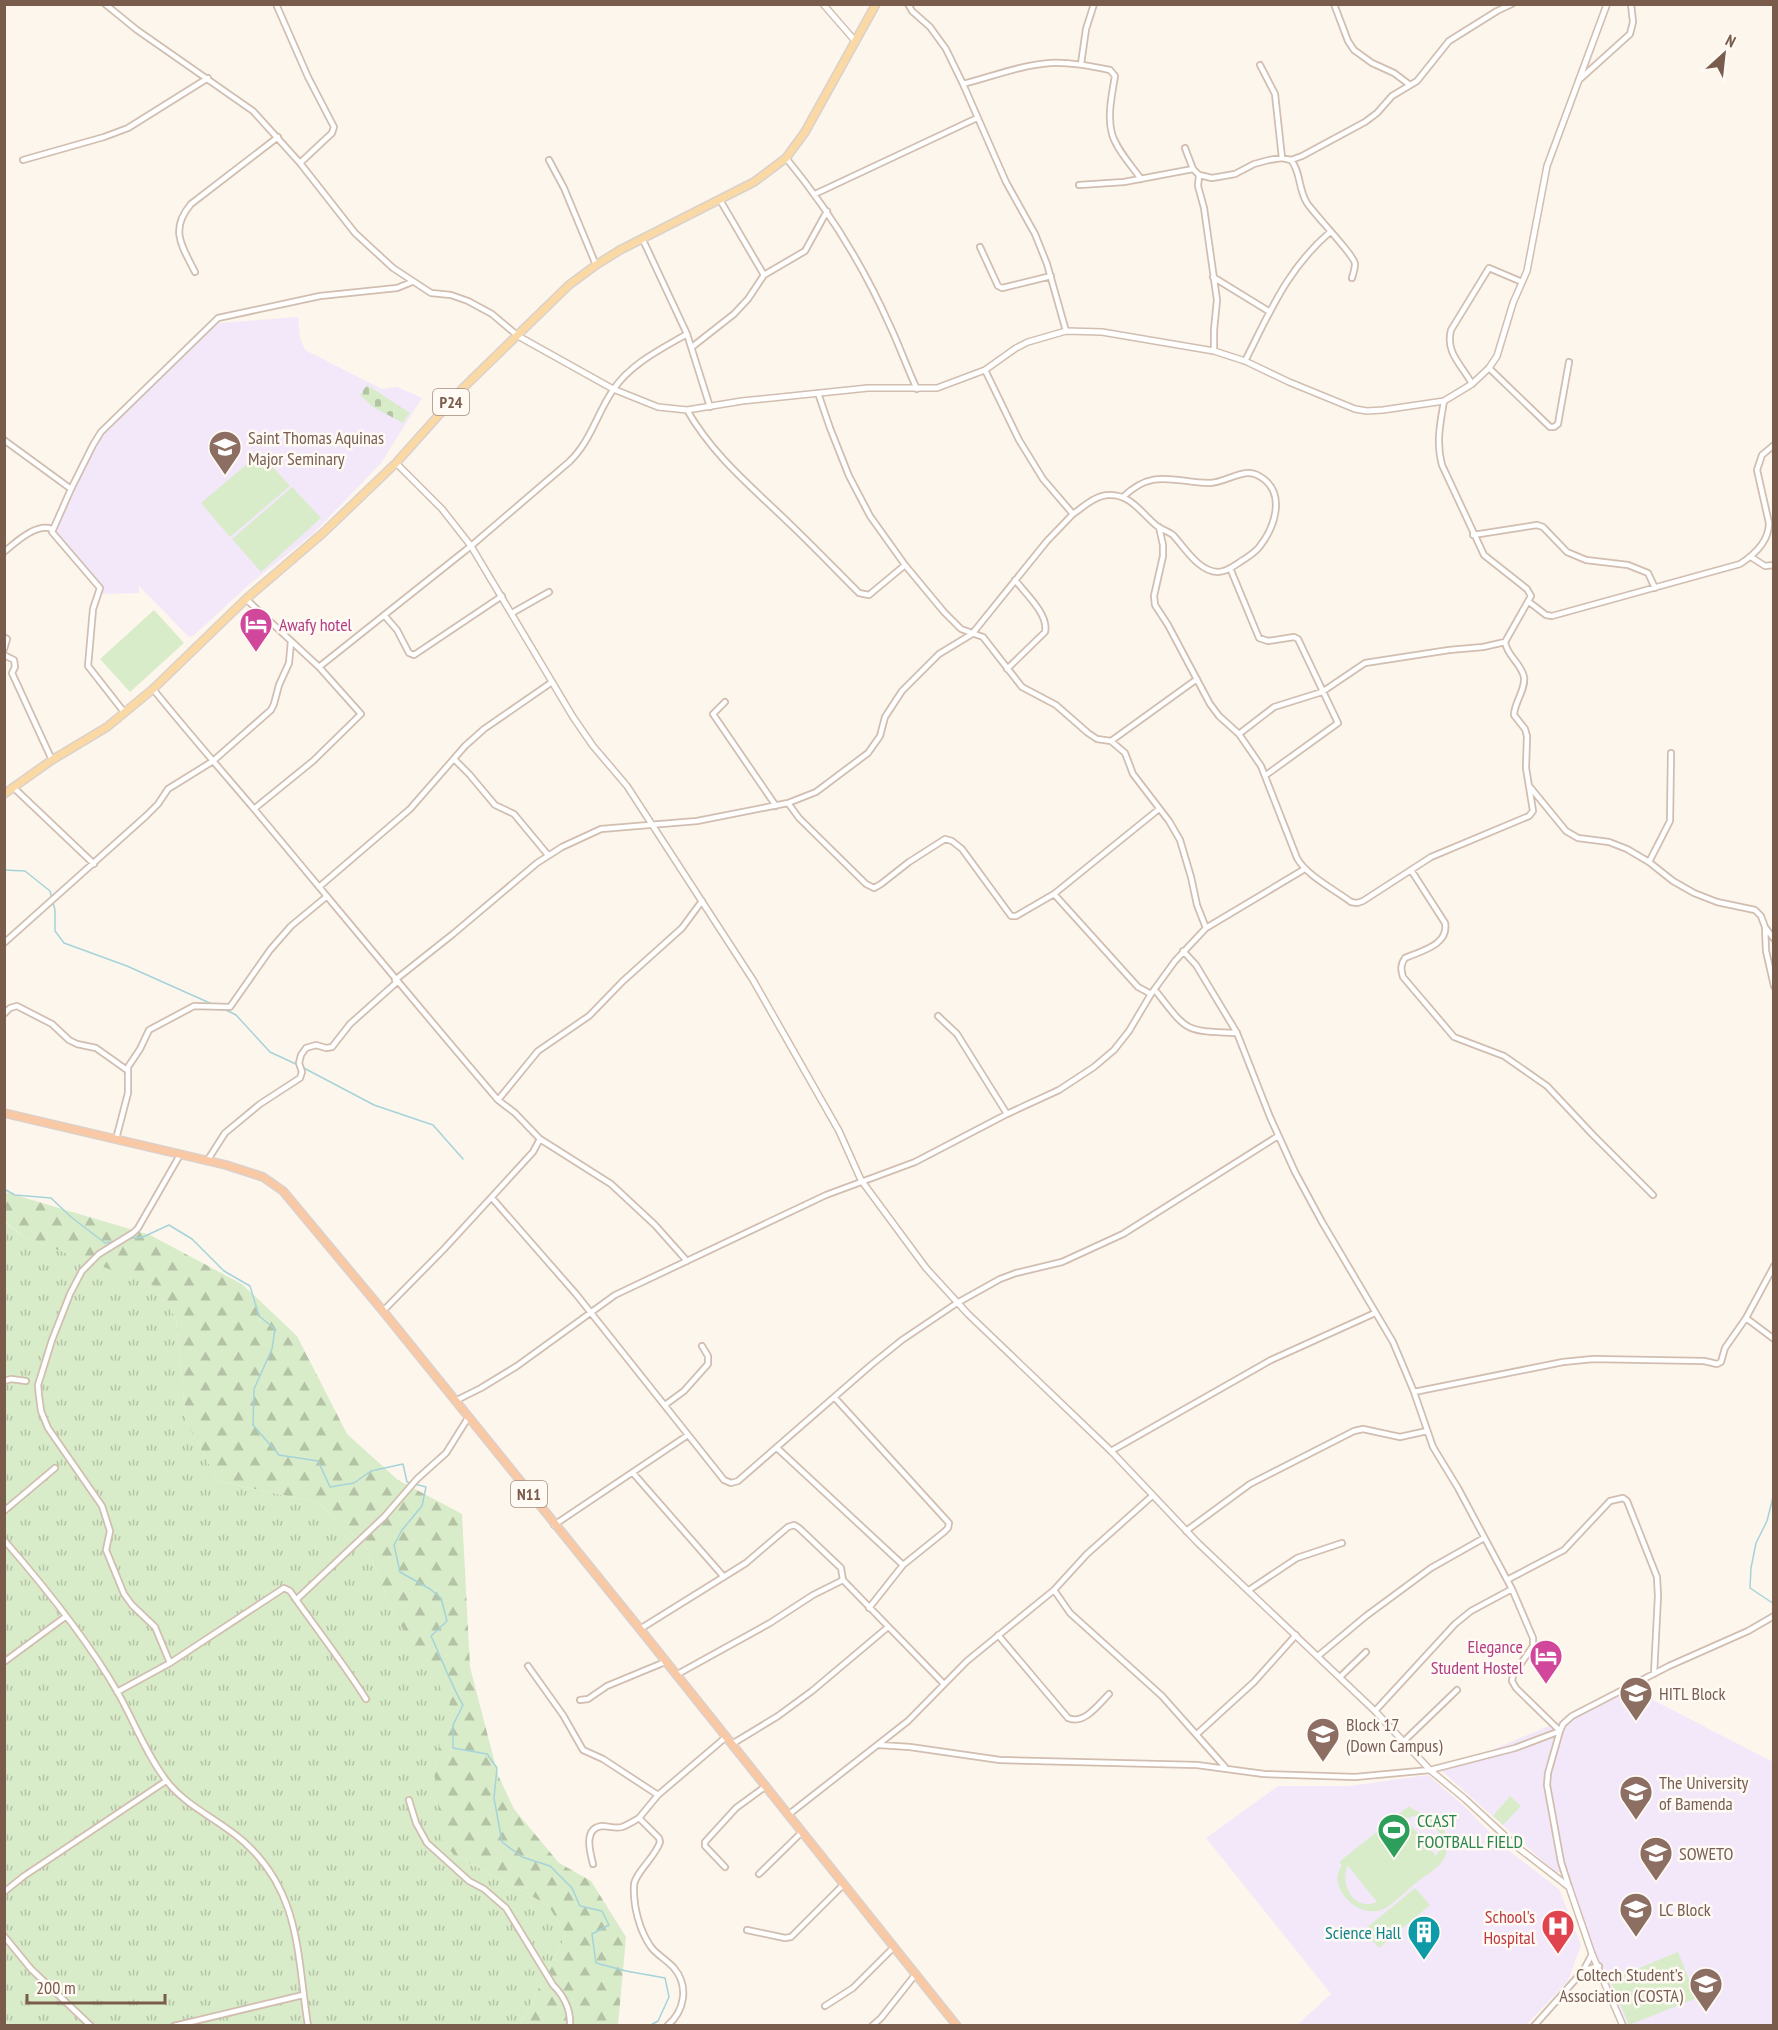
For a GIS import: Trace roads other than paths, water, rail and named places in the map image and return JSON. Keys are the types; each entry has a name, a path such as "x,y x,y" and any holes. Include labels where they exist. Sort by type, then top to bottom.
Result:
{"highway":[{"name":"N11","path":"4,1113 253,1173 273,1184 303,1213 957,2025"}],"main road":[{"name":"P24","path":"4,794 52,760 106,727 153,689 246,599 323,533 396,463 463,388 569,285 620,250 754,182 786,158 806,132 876,4"}],"street":[{"path":"105,4 137,30 253,111 300,163 355,233 412,282 431,293 451,295 468,301 492,314 518,336 613,389 658,407 687,410 742,401 868,388 938,388 985,370 1016,348 1066,331 1102,332 1214,351 1245,361 1354,409 1367,411 1444,401 1472,384 1489,368 1497,356 1513,303 1527,271 1535,237 1546,166 1607,4"},
{"path":"276,4 308,77 334,127 332,133 300,163"},
{"path":"823,4 856,42"},
{"path":"908,4 912,11 930,27 946,49 963,84 1006,182 1035,234 1051,276 1066,331"},
{"path":"1081,64 1086,28 1094,4"},
{"path":"1334,4 1348,41 1354,50 1410,85"},
{"path":"1185,148 1193,169 1199,176 1212,178 1235,174 1254,164 1282,158 1291,160 1302,156 1365,122 1392,96 1417,81 1449,41 1512,4"},
{"path":"1579,80 1630,34 1633,22 1631,4"},
{"path":"963,84 1036,65 1081,64 1113,72 1112,132 1116,143 1141,179"},
{"path":"1260,65 1275,94 1282,158"},
{"path":"23,160 128,128 208,78"},
{"path":"815,194 977,118"},
{"path":"195,272 180,243 178,234 183,213 191,204 278,137"},
{"path":"786,158 827,211 867,280 917,389"},
{"path":"549,160 564,188 596,265"},
{"path":"1291,160 1296,166 1299,187 1307,202 1353,258 1355,264 1352,278"},
{"path":"1079,184 1141,179 1193,169"},
{"path":"1199,176 1198,186 1204,208 1217,300 1214,351"},
{"path":"720,200 764,275"},
{"path":"692,347 738,310 764,275 804,251 827,211"},
{"path":"1245,361 1293,271 1330,232"},
{"path":"643,240 687,334 710,407"},
{"path":"980,247 998,286 1002,288 1051,276"},
{"path":"1472,384 1451,353 1449,337 1451,330 1489,268 1522,282"},
{"path":"1213,277 1270,312"},
{"path":"124,712 88,666 93,609 100,588 55,537 52,528 101,432 215,320 320,296 397,288 412,282"},
{"path":"319,667 471,546 569,462 584,447 613,389 640,363 687,334"},
{"path":"1489,368 1550,427 1554,427 1558,424 1569,362"},
{"path":"985,370 1019,441 1043,480 1073,514"},
{"path":"818,393 849,476 870,516 905,565 954,624 983,637 1022,687 1056,705 1088,734 1097,739 1111,741 1125,753 1133,774 1175,829 1206,928"},
{"path":"1239,734 1274,707 1322,692 1365,663 1505,642 1529,602 1530,592 1484,555 1473,535 1438,451 1438,433 1444,401"},
{"path":"687,410 705,439 734,472 859,593 864,596 869,595 905,565"},
{"path":"4,440 71,489"},
{"path":"1529,602 1546,615 1552,616 1740,564 1751,557 1769,531 1757,470 1762,455 1773,445"},
{"path":"396,463 442,509 471,546 593,746 627,786 654,826 777,1021 839,1131 861,1180 926,1268 957,1303 1111,1451 1186,1531 1376,1711 1430,1770 1516,1846 1569,1887"},
{"path":"207,1161 225,1132 260,1104 300,1078 302,1072 299,1063 306,1047 316,1045 332,1047 350,1024 396,981 548,855 602,830 697,821 776,806 816,792 868,753 880,736 885,717 902,691 939,654 972,634 1047,541 1073,514 1105,495 1124,497 1159,527 1169,532 1186,553 1209,568 1221,572 1257,550 1268,536 1276,499 1271,487 1256,473 1246,472 1225,481 1210,483 1151,479 1141,482 1124,497"},
{"path":"1473,535 1537,525 1543,527 1567,552 1586,560 1628,565 1648,573 1655,588"},
{"path":"4,552 39,528 46,526 52,528"},
{"path":"1159,527 1163,556 1154,596 1155,605 1210,704 1219,716 1239,734 1266,775 1271,794 1303,870"},
{"path":"1751,557 1765,566 1773,565"},
{"path":"1230,568 1259,638 1268,641 1298,639 1338,723 1266,775"},
{"path":"1007,669 1046,633 1047,626 1044,618 1015,580"},
{"path":"512,614 549,592"},
{"path":"384,615 397,630 409,653 414,655 502,596"},
{"path":"246,599 319,667 360,711 360,716 307,766 254,809"},
{"path":"4,637 7,643 4,649"},
{"path":"4,943 158,804 168,789 213,761 270,710 289,663 291,641"},
{"path":"455,1401 481,1389 518,1366 615,1295 826,1195 861,1180 915,1162 1059,1090 1094,1067 1114,1050 1183,951 1206,928 1303,870 1309,871 1351,902 1357,903 1431,857 1529,816 1533,811 1526,758 1527,736 1525,729 1514,715 1524,676 1505,642"},
{"path":"4,655 14,660 15,667 12,673 52,760"},
{"path":"1111,741 1197,679"},
{"path":"319,887 410,809 484,729 552,682"},
{"path":"153,689 498,1100 515,1113 540,1139 611,1184 687,1261"},
{"path":"725,702 712,714 776,806"},
{"path":"1649,862 1670,821 1671,753"},
{"path":"454,759 470,774 495,805 514,814 548,855"},
{"path":"1529,784 1566,831 1578,838 1609,842 1627,849 1694,893 1717,902 1755,910 1761,916 1773,939"},
{"path":"13,787 94,864"},
{"path":"788,803 820,839 866,884 874,888 945,839 952,841 962,849 1011,916 1016,916 1054,894 1159,808"},
{"path":"1411,870 1445,923 1446,930 1440,942 1405,958 1401,970 1403,977 1454,1037 1504,1056 1547,1086 1653,1195"},
{"path":"1054,894 1138,987 1153,992 1187,1027 1197,1031 1237,1033"},
{"path":"116,1139 128,1093 127,1070 149,1030 194,1006 231,1006 270,950 291,926 326,897"},
{"path":"498,1100 538,1051 589,1016 623,981 667,944 702,901"},
{"path":"1765,927 1766,951 1773,986"},
{"path":"1183,951 1196,965 1237,1033 1278,1136 1322,1222 1393,1342 1414,1392 1433,1447 1458,1488 1512,1589 1533,1638 1533,1646 1513,1675 1512,1681 1560,1731"},
{"path":"4,1014 9,1008 17,1005 52,1024 69,1040 96,1048 127,1070"},
{"path":"938,1016 957,1034 1007,1114"},
{"path":"492,1198 591,1312 724,1480 731,1483 738,1481 777,1448 870,1365 957,1303 1000,1279 1062,1262 1122,1234 1278,1136"},
{"path":"382,1311 492,1198 533,1152 540,1139"},
{"path":"170,1663 154,1627 124,1594 106,1550 110,1531 102,1506 48,1428 41,1411 38,1384 52,1340 70,1294 82,1271 99,1254 138,1228 180,1155"},
{"path":"1414,1392 1563,1362 1611,1359 1704,1361 1717,1364 1721,1362 1725,1348 1746,1318 1773,1266"},
{"path":"1111,1451 1271,1360 1376,1312"},
{"path":"1746,1318 1773,1339"},
{"path":"665,1405 684,1391 708,1364 708,1356 702,1346"},
{"path":"4,1380 26,1381"},
{"path":"835,1398 949,1523 944,1532 903,1565 869,1608"},
{"path":"296,1600 384,1516 417,1479 446,1454 468,1418"},
{"path":"1186,1531 1250,1484 1354,1431 1363,1429 1400,1437 1427,1431"},
{"path":"554,1525 688,1435"},
{"path":"777,1448 903,1565"},
{"path":"4,1511 55,1468"},
{"path":"633,1473 724,1577"},
{"path":"788,1815 908,1721 967,1661 1054,1590 1087,1554 1152,1496"},
{"path":"1507,1580 1564,1550 1610,1502 1623,1498 1627,1501 1657,1577 1654,1674"},
{"path":"640,1629 746,1563 788,1527 794,1525 841,1568 843,1580 944,1684"},
{"path":"1318,1656 1366,1616 1431,1568 1484,1538"},
{"path":"4,1540 74,1626 117,1692 166,1781 195,1807 244,1842 273,1875 292,1917 308,2025"},
{"path":"1249,1590 1297,1558 1342,1543"},
{"path":"676,1675 843,1580"},
{"path":"117,1692 170,1663 284,1588 290,1591 320,1635 345,1665 366,1699"},
{"path":"1376,1711 1455,1624 1471,1611 1512,1589"},
{"path":"1054,1590 1070,1613 1162,1696 1226,1767"},
{"path":"1623,2025 1592,1954 1561,1862 1547,1785 1548,1773 1560,1731 1563,1724 1577,1713 1654,1674 1748,1631 1773,1616"},
{"path":"4,1662 65,1617"},
{"path":"731,1744 778,1716 812,1691 888,1627"},
{"path":"998,1635 1068,1718 1074,1721 1082,1719 1109,1694"},
{"path":"1197,1734 1254,1682 1296,1635"},
{"path":"1340,1677 1366,1652"},
{"path":"580,1700 588,1699 607,1686 665,1662"},
{"path":"528,1666 563,1715 583,1750 603,1759 658,1795"},
{"path":"1403,1742 1457,1690"},
{"path":"879,1745 920,1748 1000,1760 1197,1765 1226,1767 1264,1774 1355,1778 1430,1770 1515,1748 1560,1731"},
{"path":"593,1863 589,1844 592,1832 604,1826 622,1827 639,1818 658,1795 726,1737"},
{"path":"4,1892 24,1876 166,1781"},
{"path":"725,1867 705,1846 705,1842 736,1808 766,1786"},
{"path":"409,1800 416,1823 427,1843 469,1881 484,1889 506,1908 553,1984 562,1993 571,2016 570,2025"},
{"path":"639,1818 660,1842 634,1883 637,1918 652,1948 673,1966 683,1984 682,2003 667,2025"},
{"path":"759,1874 802,1832"},
{"path":"747,1930 785,1938 791,1937 844,1884"},
{"path":"4,1936 31,1969 91,2025"},
{"path":"825,2006 853,1988 893,1948"},
{"path":"1534,2025 1583,1971 1592,1954"},
{"path":"1583,1971 1599,1966"},
{"path":"872,2025 881,2018 915,1975"},
{"path":"174,2025 303,1995"}],"waterway":[{"path":"4,870 25,871 50,891 55,910 55,931 64,943 127,966 212,1004"},
{"path":"222,1008 236,1015 270,1052 298,1065"},
{"path":"302,1067 374,1105 433,1125 463,1159"},
{"path":"4,1189 15,1195 51,1198 105,1243 116,1241"},
{"path":"127,1239 143,1237 169,1225 192,1239 224,1271 250,1286 259,1316 275,1329 272,1349 254,1389 253,1425 279,1455 318,1461 330,1487 354,1483 371,1471 403,1464 407,1482 426,1487 422,1506 402,1530 394,1545 400,1572 441,1598 447,1621 431,1636 463,1705 453,1725 453,1748 487,1754 497,1768 494,1798 502,1842 522,1857 550,1866 572,1888 580,1906 602,1911 609,1925 592,1934 596,1963 665,1978 669,1997 658,2021 649,2026"},
{"path":"1774,1493 1767,1521 1756,1543 1750,1588 1774,1604"}],"place":[{"name":"Saint Thomas Aquinas Major Seminary","path":"225,476"},
{"name":"Awafy hotel","path":"256,653"},
{"name":"Elegance Student Hostel","path":"1546,1685"},
{"name":"HITL Block","path":"1636,1722"},
{"name":"Block 17 (Down Campus)","path":"1323,1763"},
{"name":"The University of Bamenda","path":"1636,1821"},
{"name":"CCAST FOOTBALL FIELD","path":"1394,1859"},
{"name":"SOWETO","path":"1656,1882"},
{"name":"LC Block","path":"1636,1938"},
{"name":"School's Hospital","path":"1558,1955"},
{"name":"Science Hall","path":"1424,1961"},
{"name":"Coltech Student's Association (COSTA)","path":"1706,2013"}]}
